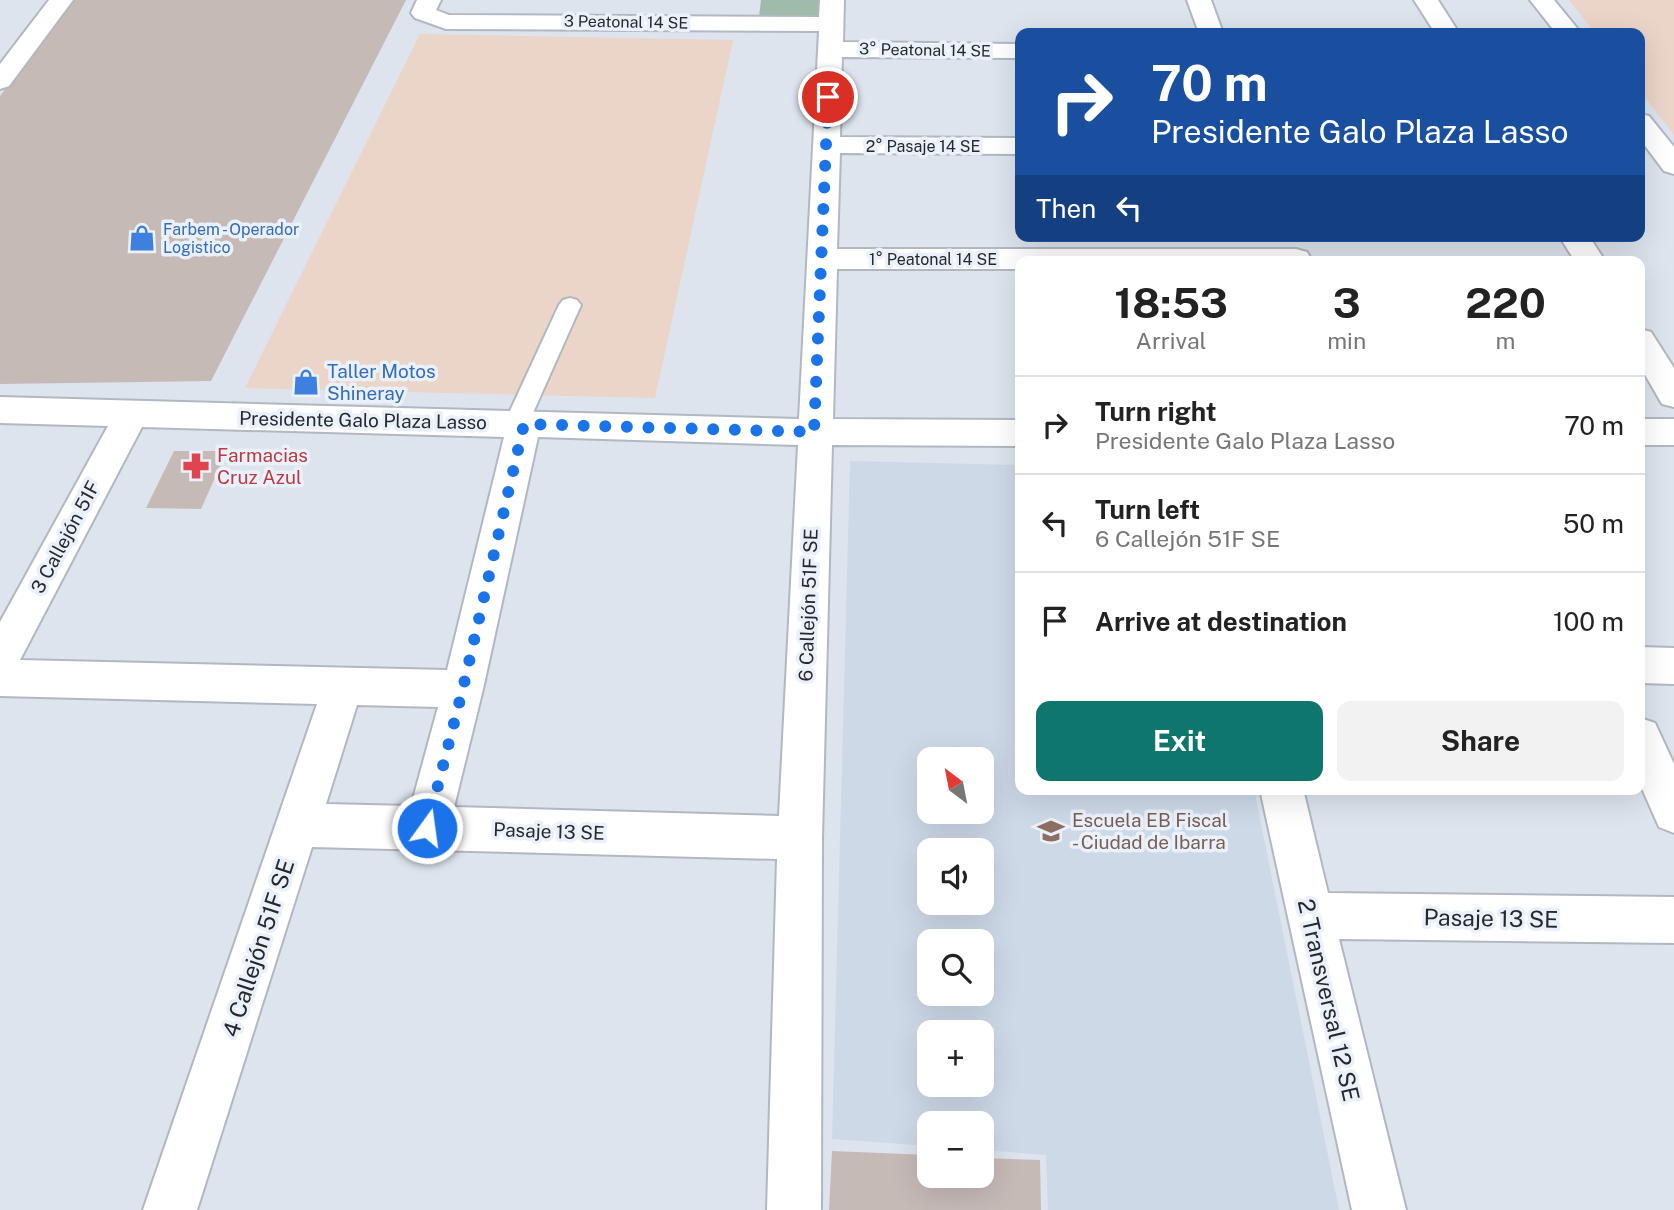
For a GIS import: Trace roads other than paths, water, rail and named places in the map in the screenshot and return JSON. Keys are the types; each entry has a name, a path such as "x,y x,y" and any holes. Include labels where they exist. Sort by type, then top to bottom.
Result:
{"street":[{"path":"0,80 61,0"},
{"path":"1199,0 1209,28"},
{"path":"1426,0 1444,28"},
{"path":"1542,0 1565,28"},
{"name":"3 Peatonal 14 SE","path":"426,6 446,22 580,10 753,12 831,24"},
{"name":"3° Peatonal 14 SE","path":"831,24 1015,50"},
{"name":"6 Callejón 51F SE","path":"794,1210 800,838 831,24"},
{"path":"1645,128 1674,165"},
{"name":"2° Pasaje 14 SE","path":"827,145 1015,146"},
{"name":"1° Peatonal 14 SE","path":"1024,256 1294,252"},
{"name":"1° Peatonal 14 SE","path":"822,259 1015,256"},
{"path":"1645,348 1674,395"},
{"name":"Presidente Galo Plaza Lasso","path":"0,410 814,432 1015,433"},
{"name":"3 Callejón 51F","path":"0,660 131,415"},
{"path":"427,828 463,688 520,424"},
{"path":"1645,432 1674,432"},
{"path":"1645,665 1674,666"},
{"path":"0,678 463,688"},
{"name":"4 Callejón 51F SE","path":"170,1210 344,686"},
{"path":"1645,748 1674,812"},
{"name":"2 Transversal 12 SE","path":"1282,795 1379,1210"},
{"name":"Pasaje 13 SE","path":"299,825 800,838"},
{"name":"Pasaje 13 SE","path":"1309,916 1674,920"}],"lane":[{"path":"520,424 570,306"}],"place":[{"name":"Farbem - Operador Logistico","path":"142,238"},
{"name":"Taller Motos Shineray","path":"306,382"},
{"name":"Farmacias Cruz Azul","path":"196,466"},
{"name":"Escuela EB Fiscal - Ciudad de Ibarra","path":"1051,831"}]}
